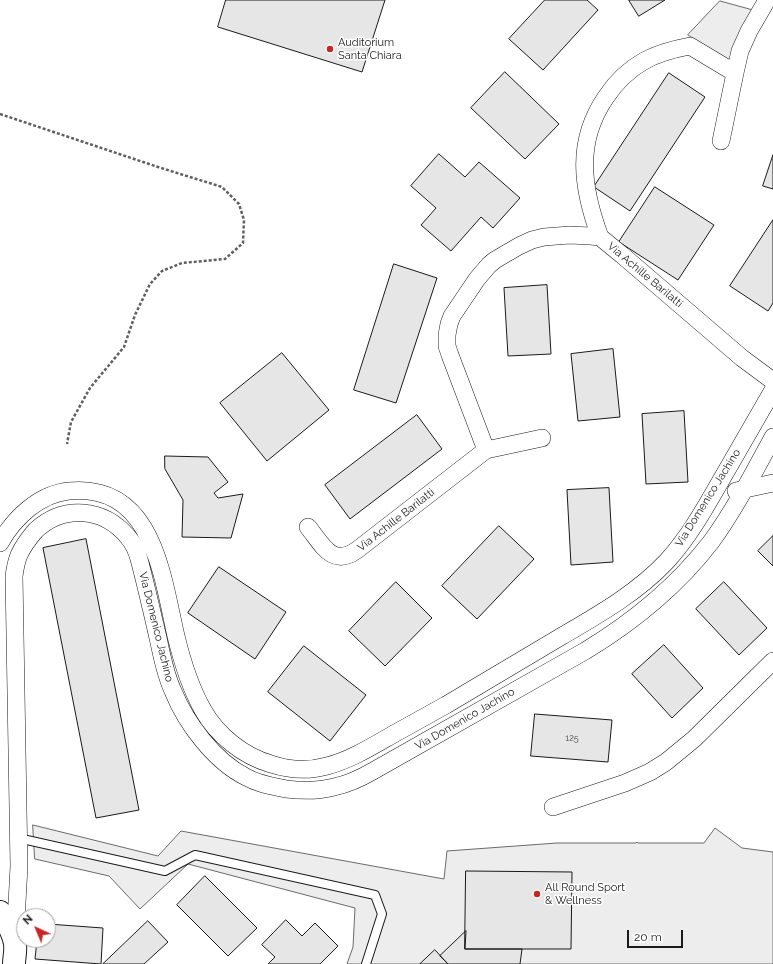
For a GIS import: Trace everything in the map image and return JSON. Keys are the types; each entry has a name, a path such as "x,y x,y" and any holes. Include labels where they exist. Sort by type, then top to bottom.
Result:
{"street":[{"path":"721,141 740,51 746,37 767,0"},
{"path":"600,237 589,205 585,168 586,149 592,121 614,87 629,71 646,60 672,50 690,46 735,73"},
{"name":"Via Achille Barilatti","path":"486,450 448,350 448,330 452,316 486,268 513,248 532,240 552,236 570,235 600,237 742,358 773,381"},
{"name":"Via Domenico Jachino","path":"0,543 10,527 26,511 42,499 60,493 82,491 101,493 113,498 128,508 133,512 146,531 155,550 177,639 192,687 202,709 217,730 232,743 253,757 276,766 292,769 311,769 328,766 348,759 372,747 495,676 600,614 652,576 680,546 698,520 773,390"},
{"name":"Via Domenico Jachino","path":"14,954 19,866 8,701 15,569 19,555 27,540 47,521 65,514 93,514 114,523 129,538 135,547 139,559 169,681 177,700 193,727 211,749 232,769 251,780 276,787 298,790 320,790 342,785 367,774 601,641 652,603 680,578 700,555 720,528 744,490 773,437"},
{"name":"Via Achille Barilatti","path":"308,526 330,553 339,557 349,556 486,450 542,438"},
{"path":"716,489 729,492 773,483"},
{"path":"553,806 625,783 650,772 666,762 694,739 773,661"},
{"path":"495,676 505,696"},
{"path":"0,912 10,928 14,954"}],"lane":[{"path":"18,838 165,870 195,855 375,895 382,914 366,964"}],"path":[{"path":"0,114 222,187 238,204 244,220 243,243 225,259 182,263 162,271 150,284 135,315 124,347 90,388 71,422 67,444"}],"shaded area":[{"path":"720,1 753,10 729,61 688,35"},
{"name":"All Round Sport & Wellness","path":"33,825 158,856 181,831 444,879 447,851 557,843 704,843 715,828 742,848 773,852 773,964 347,964 353,947 355,908 188,864 140,909 109,876 35,859"}],"building":[{"name":"Auditorium Santa Chiara","path":"226,0 385,0 362,72 218,27"},
{"path":"545,0 587,0 598,10 543,70 509,39"},
{"path":"629,0 665,0 639,16"},
{"path":"505,72 559,124 525,159 471,108"},
{"path":"669,73 705,97 630,211 594,187"},
{"path":"439,154 465,177 479,162 520,198 493,228 481,217 451,251 421,225 436,208 411,186"},
{"path":"773,155 773,189 763,186"},
{"path":"655,187 714,225 678,280 619,242"},
{"path":"773,220 773,303 768,311 730,286"},
{"path":"394,264 437,278 396,403 354,390"},
{"path":"547,285 551,354 508,356 504,288"},
{"path":"613,349 620,417 578,421 571,354"},
{"path":"282,353 329,410 267,461 220,403"},
{"path":"684,411 688,482 646,484 642,414"},
{"path":"417,415 442,449 350,519 325,485"},
{"path":"165,456 208,457 228,482 214,493 218,498 243,494 231,538 182,537 183,500 165,469"},
{"path":"609,488 613,562 571,565 567,490"},
{"path":"499,526 534,559 477,619 442,586"},
{"path":"773,536 773,566 758,551"},
{"path":"86,539 139,810 96,818 43,548"},
{"path":"219,567 286,612 255,659 188,613"},
{"path":"396,582 432,618 385,666 349,631"},
{"path":"724,582 767,628 739,655 696,609"},
{"path":"664,645 703,688 672,718 632,674"},
{"path":"304,646 366,695 330,741 268,692"},
{"path":"535,714 612,720 608,762 531,756"},
{"path":"466,871 572,872 571,949 465,949"},
{"path":"205,876 257,928 228,956 177,905"},
{"path":"286,920 302,936 315,923 338,946 320,964 268,964 275,957 262,945"},
{"path":"148,921 168,942 144,964 103,964"},
{"path":"56,925 103,928 101,964 35,959 36,948 56,948"},
{"path":"466,931 465,949 522,949 520,964 448,964 440,956"},
{"path":"435,950 448,964 420,964"}],"place":[{"name":"Auditorium Santa Chiara","path":"330,49"},
{"name":"All Round Sport & Wellness","path":"537,894"}]}
